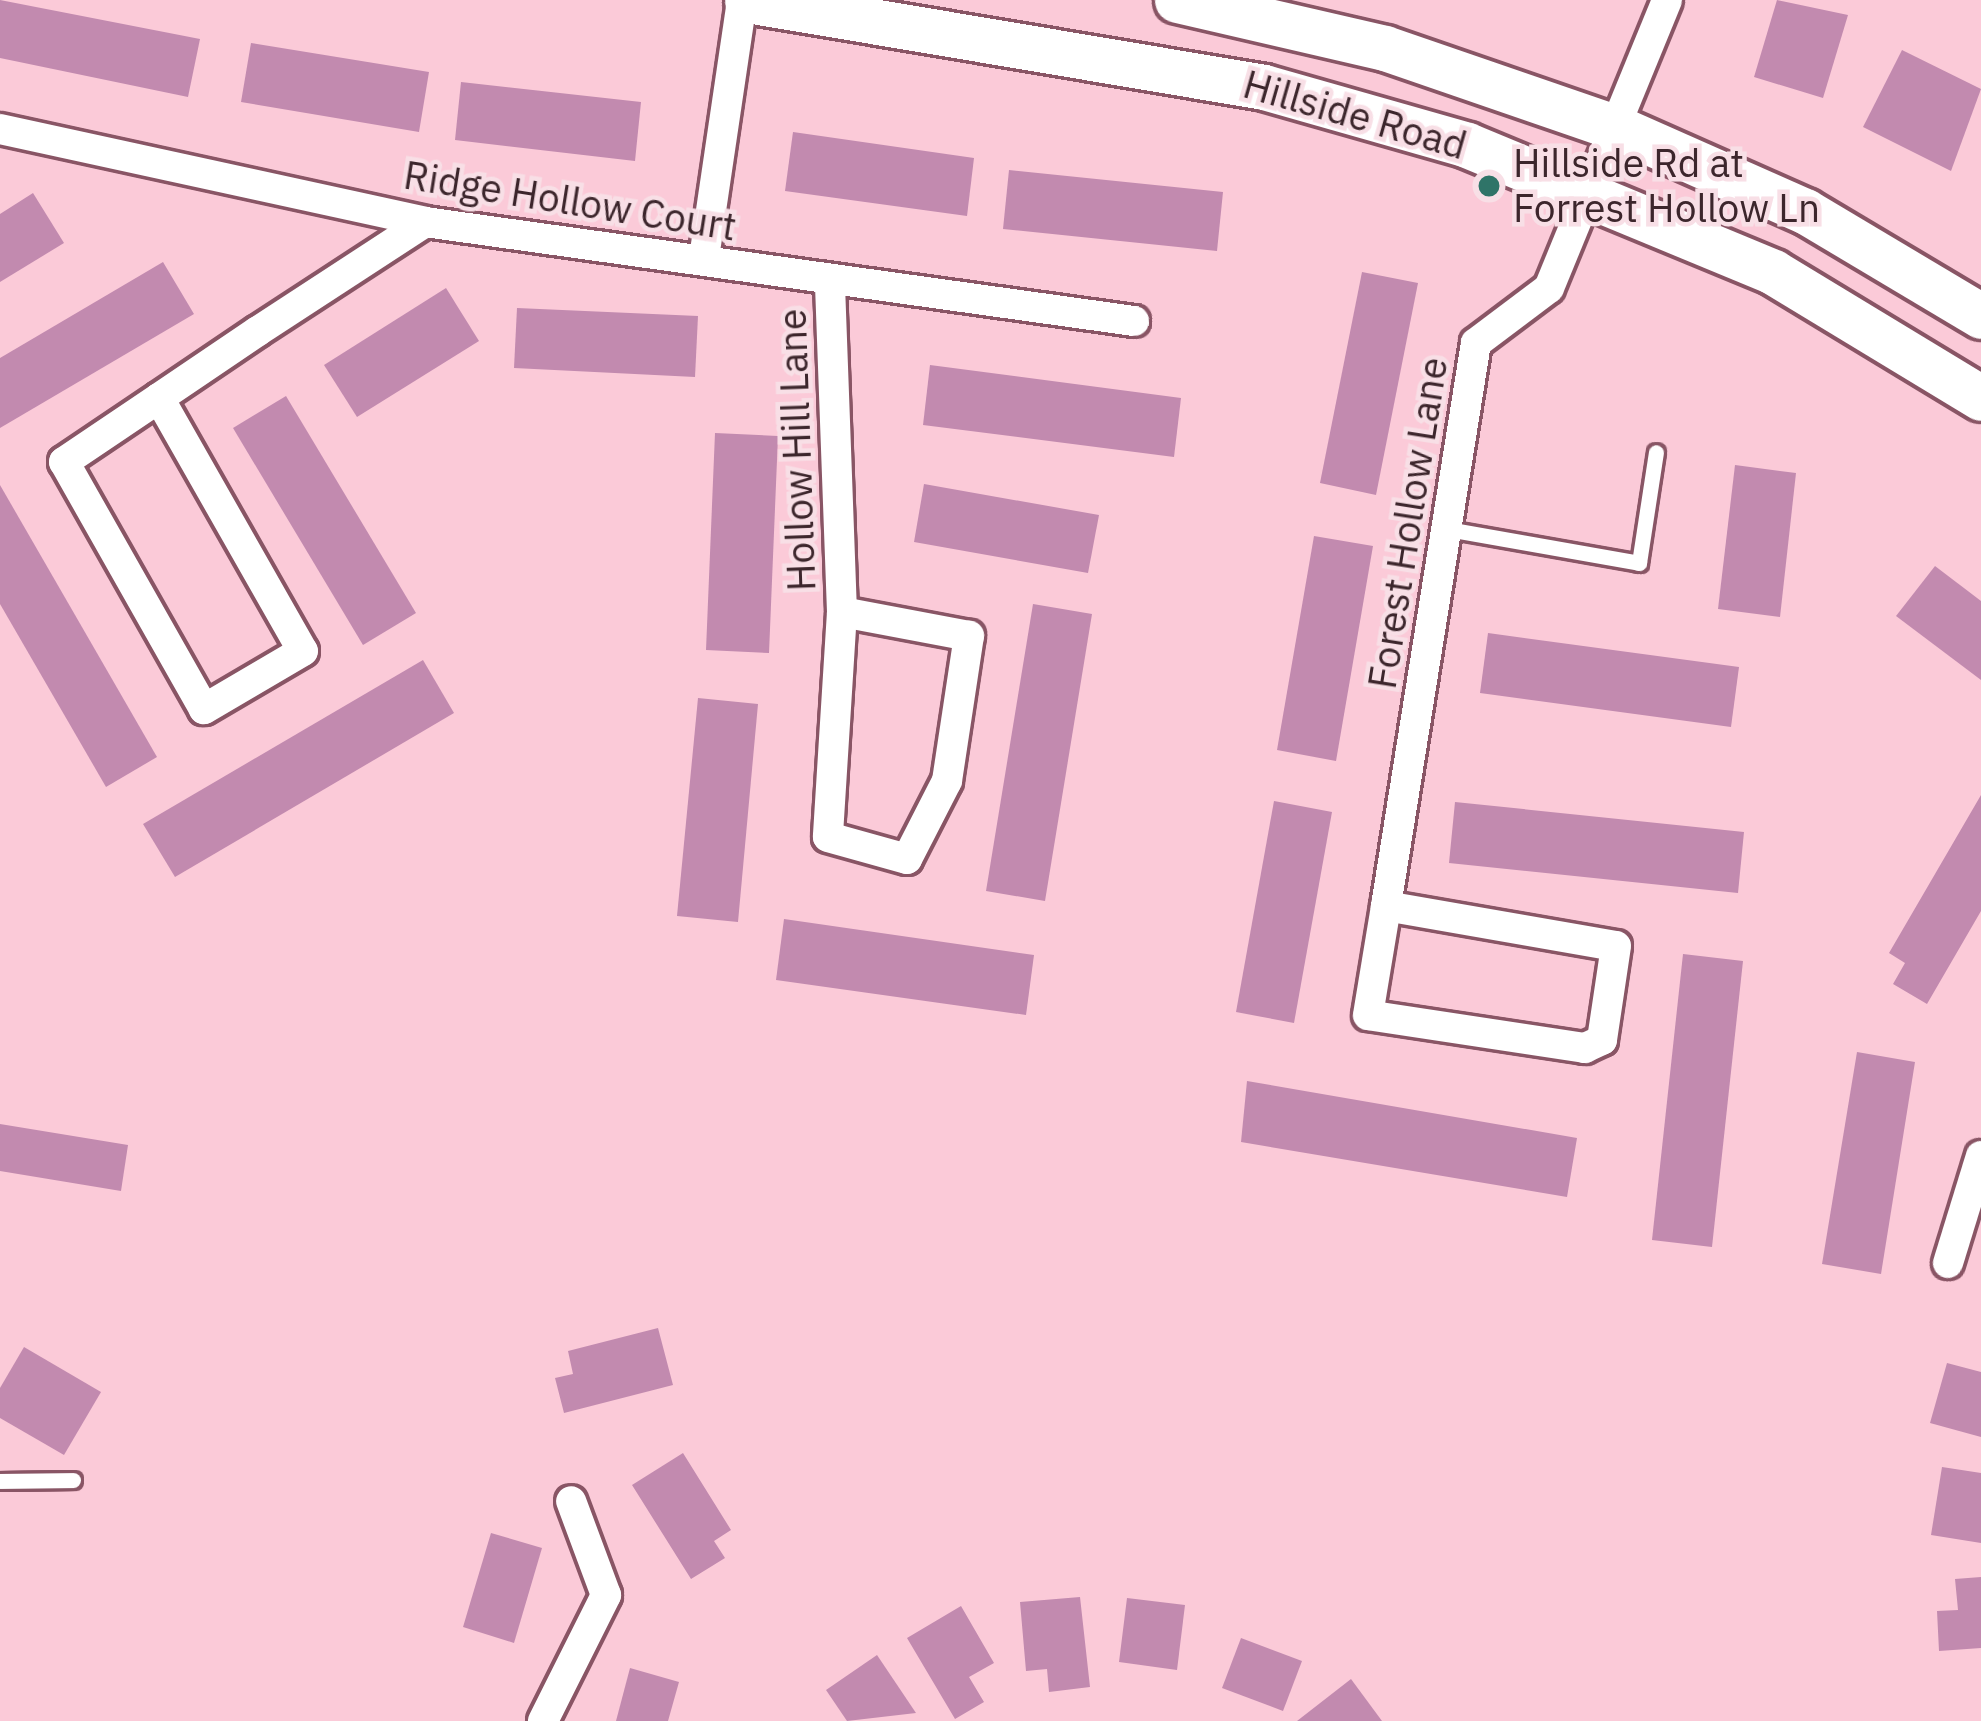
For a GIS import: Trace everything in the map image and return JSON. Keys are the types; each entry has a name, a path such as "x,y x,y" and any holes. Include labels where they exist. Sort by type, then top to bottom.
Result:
{"street":[{"name":"Hillside Road","path":"745,0 1264,87 1589,190 1773,272 1981,398"},
{"path":"704,257 745,0"},
{"name":"Hillside Road","path":"1178,0 1385,48 1616,127 1804,211 1981,316"},
{"name":"Forest Hollow Lane","path":"1386,906 1616,946 1602,1040 1585,1048 1368,1015 1475,343 1549,288 1667,0"},
{"name":"Ridge Hollow Court","path":"0,129 425,222 704,257 830,285 1134,321"},
{"path":"159,398 303,651 203,709 64,462 159,398 425,222"},
{"name":"Hollow Hill Lane","path":"830,285 842,612 828,837 907,859 947,781 969,636 842,612"},
{"path":"1948,1263 1981,1156"},
{"path":"543,1721 605,1595 571,1501"}],"lane":[{"path":"1447,529 1639,563 1656,452"},
{"path":"0,1480 73,1480"}],"building":[{"path":"0,0 200,39 188,97 0,58"},
{"path":"1777,0 1848,15 1823,98 1754,77"},
{"path":"251,43 429,72 419,132 241,102"},
{"path":"1902,50 1981,89 1951,171 1863,127"},
{"path":"461,82 641,102 635,161 455,140"},
{"path":"793,132 974,158 967,216 785,191"},
{"path":"1009,170 1223,192 1217,251 1003,229"},
{"path":"33,193 64,243 0,282 0,214"},
{"path":"163,262 194,314 0,428 0,358"},
{"path":"1362,272 1418,283 1376,495 1320,483"},
{"path":"446,288 479,341 357,417 324,365"},
{"path":"517,308 698,316 695,377 514,368"},
{"path":"930,365 1181,398 1174,457 923,425"},
{"path":"286,396 416,613 363,645 233,428"},
{"path":"715,433 778,436 769,653 706,650"},
{"path":"1735,465 1796,473 1780,617 1718,609"},
{"path":"924,484 1099,515 1088,573 914,542"},
{"path":"0,485 157,757 106,787 0,604"},
{"path":"1314,536 1373,546 1336,761 1277,750"},
{"path":"1935,566 1981,601 1981,680 1896,616"},
{"path":"1033,604 1092,614 1045,901 986,891"},
{"path":"1488,633 1739,667 1731,727 1480,693"},
{"path":"423,660 454,713 175,877 143,824"},
{"path":"698,698 758,704 738,922 677,916"},
{"path":"1981,795 1981,911 1927,1004 1893,984 1905,963 1889,953"},
{"path":"1274,801 1332,812 1294,1023 1236,1012"},
{"path":"1455,802 1744,832 1738,893 1449,863"},
{"path":"784,919 1034,955 1026,1015 776,980"},
{"path":"1683,954 1743,961 1712,1247 1652,1240"},
{"path":"1857,1052 1915,1062 1881,1274 1822,1264"},
{"path":"1247,1081 1577,1138 1567,1197 1241,1142"},
{"path":"0,1124 128,1145 121,1191 0,1171"},
{"path":"658,1328 673,1385 564,1413 555,1378 573,1374 568,1351"},
{"path":"24,1347 101,1392 64,1455 0,1418 0,1388"},
{"path":"1947,1363 1981,1372 1981,1437 1930,1423"},
{"path":"683,1453 731,1530 714,1541 725,1558 691,1579 632,1485"},
{"path":"1942,1467 1981,1473 1981,1543 1931,1535"},
{"path":"491,1533 542,1548 514,1643 463,1627"},
{"path":"1981,1577 1981,1648 1939,1651 1937,1611 1958,1610 1955,1579"},
{"path":"1080,1597 1090,1687 1049,1692 1047,1669 1026,1671 1020,1602"},
{"path":"1127,1598 1185,1605 1177,1670 1119,1662"},
{"path":"961,1606 994,1663 969,1677 984,1702 955,1719 907,1638"},
{"path":"1241,1638 1302,1661 1283,1711 1222,1688"},
{"path":"877,1655 916,1713 847,1721 826,1690"},
{"path":"630,1668 679,1682 668,1721 616,1721"},
{"path":"1351,1679 1382,1721 1297,1721"}],"place":[{"name":"Hillside Rd at Forrest Hollow Ln","path":"1489,186"}]}
